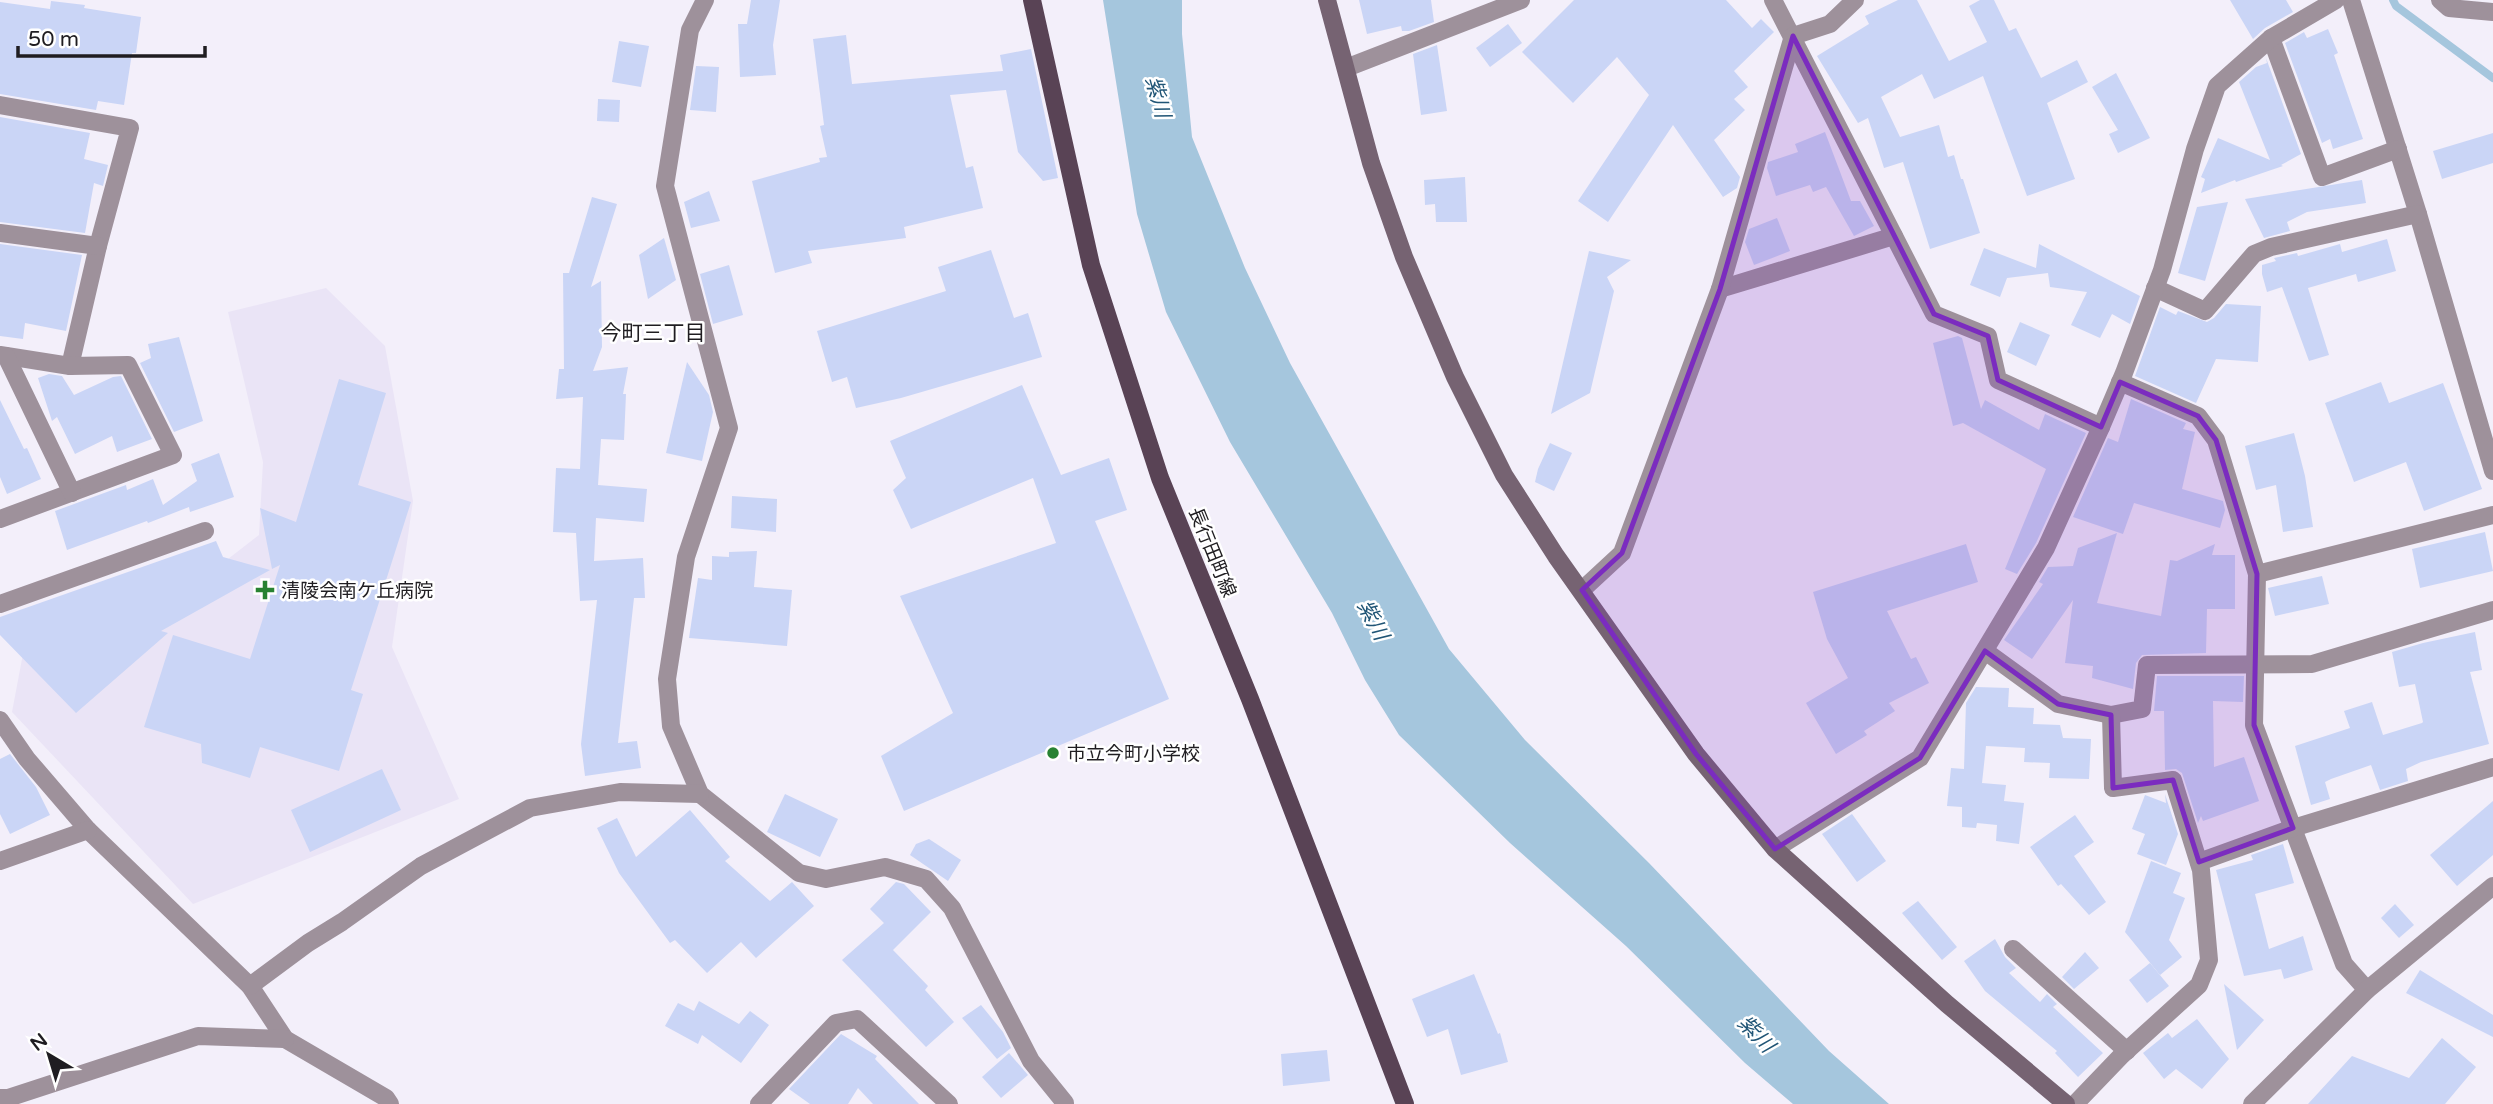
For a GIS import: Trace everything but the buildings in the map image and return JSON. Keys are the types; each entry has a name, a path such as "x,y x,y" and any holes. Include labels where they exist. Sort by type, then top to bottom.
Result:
{"main road":[{"name":"長行田町線","path":"1032,0 1091,265 1160,478 1250,699 1405,1104"}],"street":[{"path":"705,0 690,30 664,186 729,428 686,557 667,679 671,726 700,794 799,873 826,879 885,867 926,879 952,908 1031,1061 1063,1104"},
{"path":"1327,0 1371,163 1404,257 1455,377 1504,475 1556,556 1696,754 1775,849 1947,1004 2066,1104"},
{"path":"1346,68 1521,0"},
{"path":"1773,0 1934,314 1988,335 1998,380 2101,426"},
{"path":"1793,36 1830,24 1855,0"},
{"path":"1775,849 1920,758 2046,548 2101,426 2155,288 2195,149 2217,86 2272,38 2336,0"},
{"path":"2351,0 2418,214 2493,471"},
{"path":"2440,0 2449,8 2493,12"},
{"path":"1582,590 1622,552 1720,289 1793,36"},
{"path":"2272,38 2322,177 2398,149"},
{"path":"0,105 130,128 98,246 70,366"},
{"path":"2155,288 2206,311 2254,254 2271,247 2418,214"},
{"path":"0,233 98,246"},
{"path":"1720,289 1894,236"},
{"path":"0,519 173,455 128,365 70,366 3,355"},
{"path":"3,355 72,493"},
{"path":"2120,382 2198,416 2216,440 2257,574 2255,725 2344,964 2367,990"},
{"path":"2257,574 2493,515"},
{"path":"0,604 205,531"},
{"path":"1985,651 2059,704 2111,715 2142,709 2147,665 2312,664 2493,610"},
{"path":"2075,1104 2127,1051 2199,985 2209,960 2199,862 2173,780 2113,788 2111,715"},
{"path":"0,720 27,759 88,830 250,986 285,1039 386,1098 390,1104"},
{"path":"2199,862 2293,828 2493,767"},
{"path":"250,986 421,866 530,808 620,792 700,794"},
{"path":"0,861 88,830"},
{"path":"2252,1104 2367,990 2493,886"},
{"path":"2012,949 2127,1051"},
{"path":"759,1104 836,1023 857,1019 949,1104"},
{"path":"0,1098 8,1098 198,1037 285,1039"}],"highlighted area":[{"path":"1793,36 1934,314 1988,336 1998,380 2101,427 2120,382 2198,416 2216,440 2257,574 2254,725 2293,828 2199,862 2173,780 2113,788 2111,715 2058,704 1985,651 1920,758 1775,849 1696,754 1582,590 1622,553 1720,289"}],"shaded area":[{"name":"清陵会南ケ丘病院","path":"326,288 385,346 413,501 392,647 459,799 193,904 12,712 29,622 228,559 259,535 263,462 228,312"}],"water":[{"name":"紫川","path":"1103,0 1182,0 1182,34 1192,137 1245,268 1290,363 1449,649 1525,740 1649,863 1829,1051 1889,1104 1793,1104 1745,1063 1626,946 1510,843 1399,735 1365,680 1332,613 1230,442 1166,312 1137,214"}],"waterway":[{"path":"2393,0 2396,6 2493,78"}],"place":[{"name":"清陵会南ケ丘病院","path":"265,590"},
{"name":"市立今町小学校","path":"1053,753"}],"district":[{"name":"今町三丁目","path":"653,333"}]}
